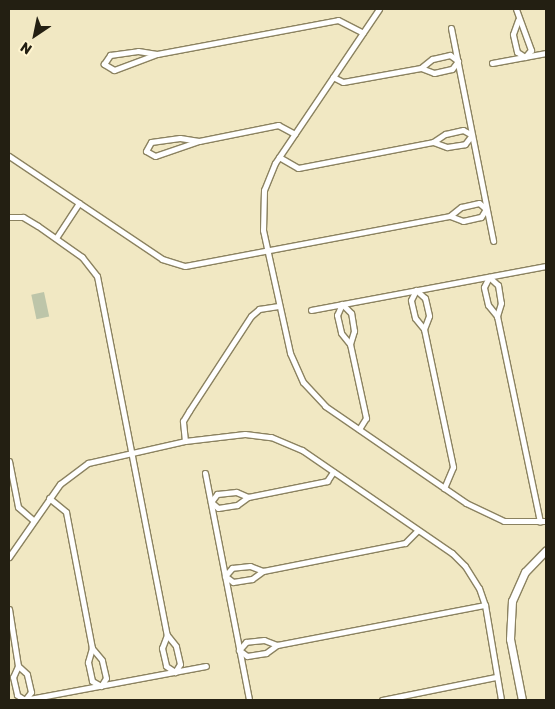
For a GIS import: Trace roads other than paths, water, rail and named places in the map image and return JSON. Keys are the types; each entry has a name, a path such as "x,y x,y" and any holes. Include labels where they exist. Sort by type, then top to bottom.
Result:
{"main road":[{"path":"522,700 510,639 512,601 526,572 546,550"}],"street":[{"path":"379,9 279,157 267,183 262,210 278,306 290,353 303,382 326,406 444,488 490,516 518,523 546,521"},
{"path":"516,9 518,20 527,31 531,50 525,57"},
{"path":"157,54 138,51 110,55 104,64 114,70 157,54 338,20 363,33"},
{"path":"518,20 513,34 516,52 525,57"},
{"path":"451,28 493,241"},
{"path":"492,63 546,53"},
{"path":"333,77 343,82 421,68 432,59 450,55 458,61"},
{"path":"421,68 434,73 452,69 458,61"},
{"path":"199,140 180,138 151,142 146,151 155,156 199,140 278,125 294,134"},
{"path":"279,157 298,168 434,142 445,134 463,130 472,135"},
{"path":"434,142 447,147 465,144 472,135"},
{"path":"9,156 174,264 195,265 450,216 461,207 479,203 486,209"},
{"path":"56,238 79,203"},
{"path":"450,216 463,221 481,217 486,209"},
{"path":"9,217 23,217 56,238 82,257 97,276 167,635 176,646 180,664 175,672"},
{"path":"311,310 546,266"},
{"path":"489,277 498,285 501,303 497,316"},
{"path":"489,277 484,287 488,305 497,316 540,522"},
{"path":"416,290 426,298 429,316 424,329"},
{"path":"416,290 411,300 415,318 424,329 453,467 444,488"},
{"path":"342,304 337,315 341,333 350,344 366,418 359,429"},
{"path":"342,304 351,313 354,331 350,344"},
{"path":"185,441 183,421 251,316 259,309 278,306"},
{"path":"9,557 49,498 72,472 88,463 185,441 244,434 271,437 302,450 418,530 464,566 479,588 485,605 501,700"},
{"path":"9,461 18,507 33,520"},
{"path":"211,502 218,508 237,505 248,497 327,481 333,472"},
{"path":"205,473 249,700"},
{"path":"211,502 217,494 236,492 248,497"},
{"path":"49,498 66,512 92,648 88,662 92,681 101,686"},
{"path":"225,576 234,582 252,579 263,571 405,543 418,530"},
{"path":"225,576 232,568 250,566 263,571"},
{"path":"240,650 247,656 266,653 277,645 485,605"},
{"path":"9,608 18,666 13,677 17,695 25,700 206,666"},
{"path":"167,635 162,648 166,666 175,672"},
{"path":"240,650 246,642 264,640 277,645"},
{"path":"92,648 102,660 106,678 101,686"},
{"path":"18,666 26,674 31,692 25,700"},
{"path":"382,700 496,677"}]}
